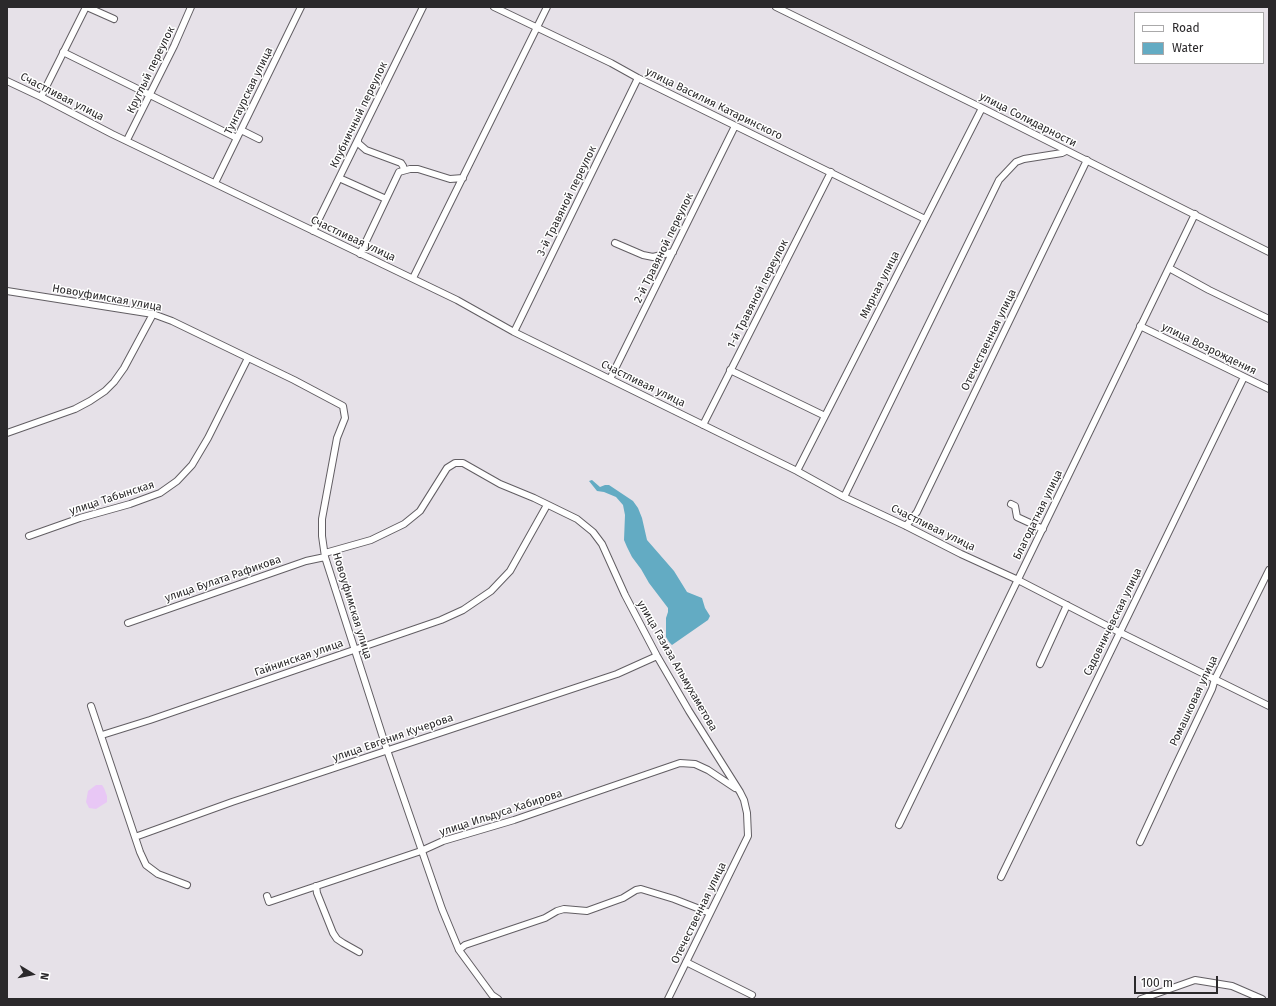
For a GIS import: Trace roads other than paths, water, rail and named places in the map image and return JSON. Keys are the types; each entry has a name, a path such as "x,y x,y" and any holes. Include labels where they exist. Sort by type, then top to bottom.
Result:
{"street":[{"path":"41,97 86,7 114,19"},
{"name":"Круглый переулок","path":"127,140 174,46 191,7"},
{"name":"Тунгаурская улица","path":"215,183 301,7"},
{"name":"Клубничный переулок","path":"313,231 423,7"},
{"name":"улица Василия Катаринского","path":"494,7 611,63 638,78 925,219"},
{"path":"413,278 547,7"},
{"name":"улица Солидарности","path":"776,7 982,108 1269,252"},
{"path":"63,52 237,138"},
{"name":"3-й Травяной переулок","path":"514,332 638,78"},
{"name":"Счастливая улица","path":"7,81 112,134 360,254 413,278 457,300 514,332 797,471 844,497 1018,580 1246,696 1269,706"},
{"name":"Мирная улица","path":"797,471 982,108"},
{"name":"2-й Травяной переулок","path":"610,379 735,126"},
{"path":"241,130 258,139"},
{"path":"358,140 358,143 366,150 401,163 404,170"},
{"path":"844,497 999,180 1016,162 1024,159 1062,153 1066,151"},
{"name":"Отечественная улица","path":"906,526 917,512 1086,160"},
{"path":"360,254 399,172 404,170 418,170 450,179 463,178"},
{"name":"1-й Травяной переулок","path":"703,425 831,172"},
{"path":"339,178 386,199"},
{"name":"Благодатная улица","path":"899,825 1195,214"},
{"path":"615,243 653,257 673,252"},
{"path":"1169,268 1209,290 1269,319"},
{"name":"Новоуфимская улица","path":"7,291 153,314 172,321 294,380 343,406 345,418 337,438 322,519 322,536 325,555 387,750 442,908 459,950 492,995 498,999"},
{"path":"7,433 75,409 105,391 114,382 124,368 153,314"},
{"name":"улица Возрождения","path":"1140,326 1269,389"},
{"name":"улица Табынская","path":"29,536 160,493 177,481 192,465 208,438 248,358"},
{"path":"730,370 825,416"},
{"name":"Садовничевская улица","path":"1001,877 1244,377"},
{"name":"улица Булата Рафикова","path":"128,623 371,540 404,524 420,511 447,468 455,463 463,463 500,484 547,505"},
{"path":"1012,504 1015,506 1017,517 1043,528"},
{"name":"Гайнинская улица","path":"102,735 150,720 441,620 463,610 491,591 510,571 547,505"},
{"name":"улица Газиза Альмухаметова","path":"547,505 577,519 593,532 602,544 625,596 657,656 689,712 740,792 747,813 748,836"},
{"name":"Ромашковая улица","path":"1140,842 1212,690 1215,679 1269,570"},
{"path":"1040,664 1067,605"},
{"name":"улица Евгения Кучерова","path":"135,837 232,802 617,674 657,656"},
{"path":"91,706 135,837 146,865 158,874 187,885"},
{"name":"улица Ильдуса Хабирова","path":"267,896 269,902 421,850 443,841 514,820 680,763 695,764 708,770 740,792"},
{"name":"Отечественная улица","path":"668,999 748,836"},
{"path":"316,886 317,893 333,933 337,939 359,952"},
{"path":"459,950 465,945 545,918 557,911 564,909 587,911 623,898 641,888 674,899 710,914"},
{"path":"686,962 752,995"},
{"path":"1141,999 1195,980 1232,986 1262,999"}],"water":[{"path":"592,480 600,487 609,485 633,501 642,518 647,540 674,571 687,592 702,598 705,608 710,616 708,620 672,645 666,637 666,618 668,608 632,557 624,540 625,515 623,505 616,497 597,491 589,481"}]}
